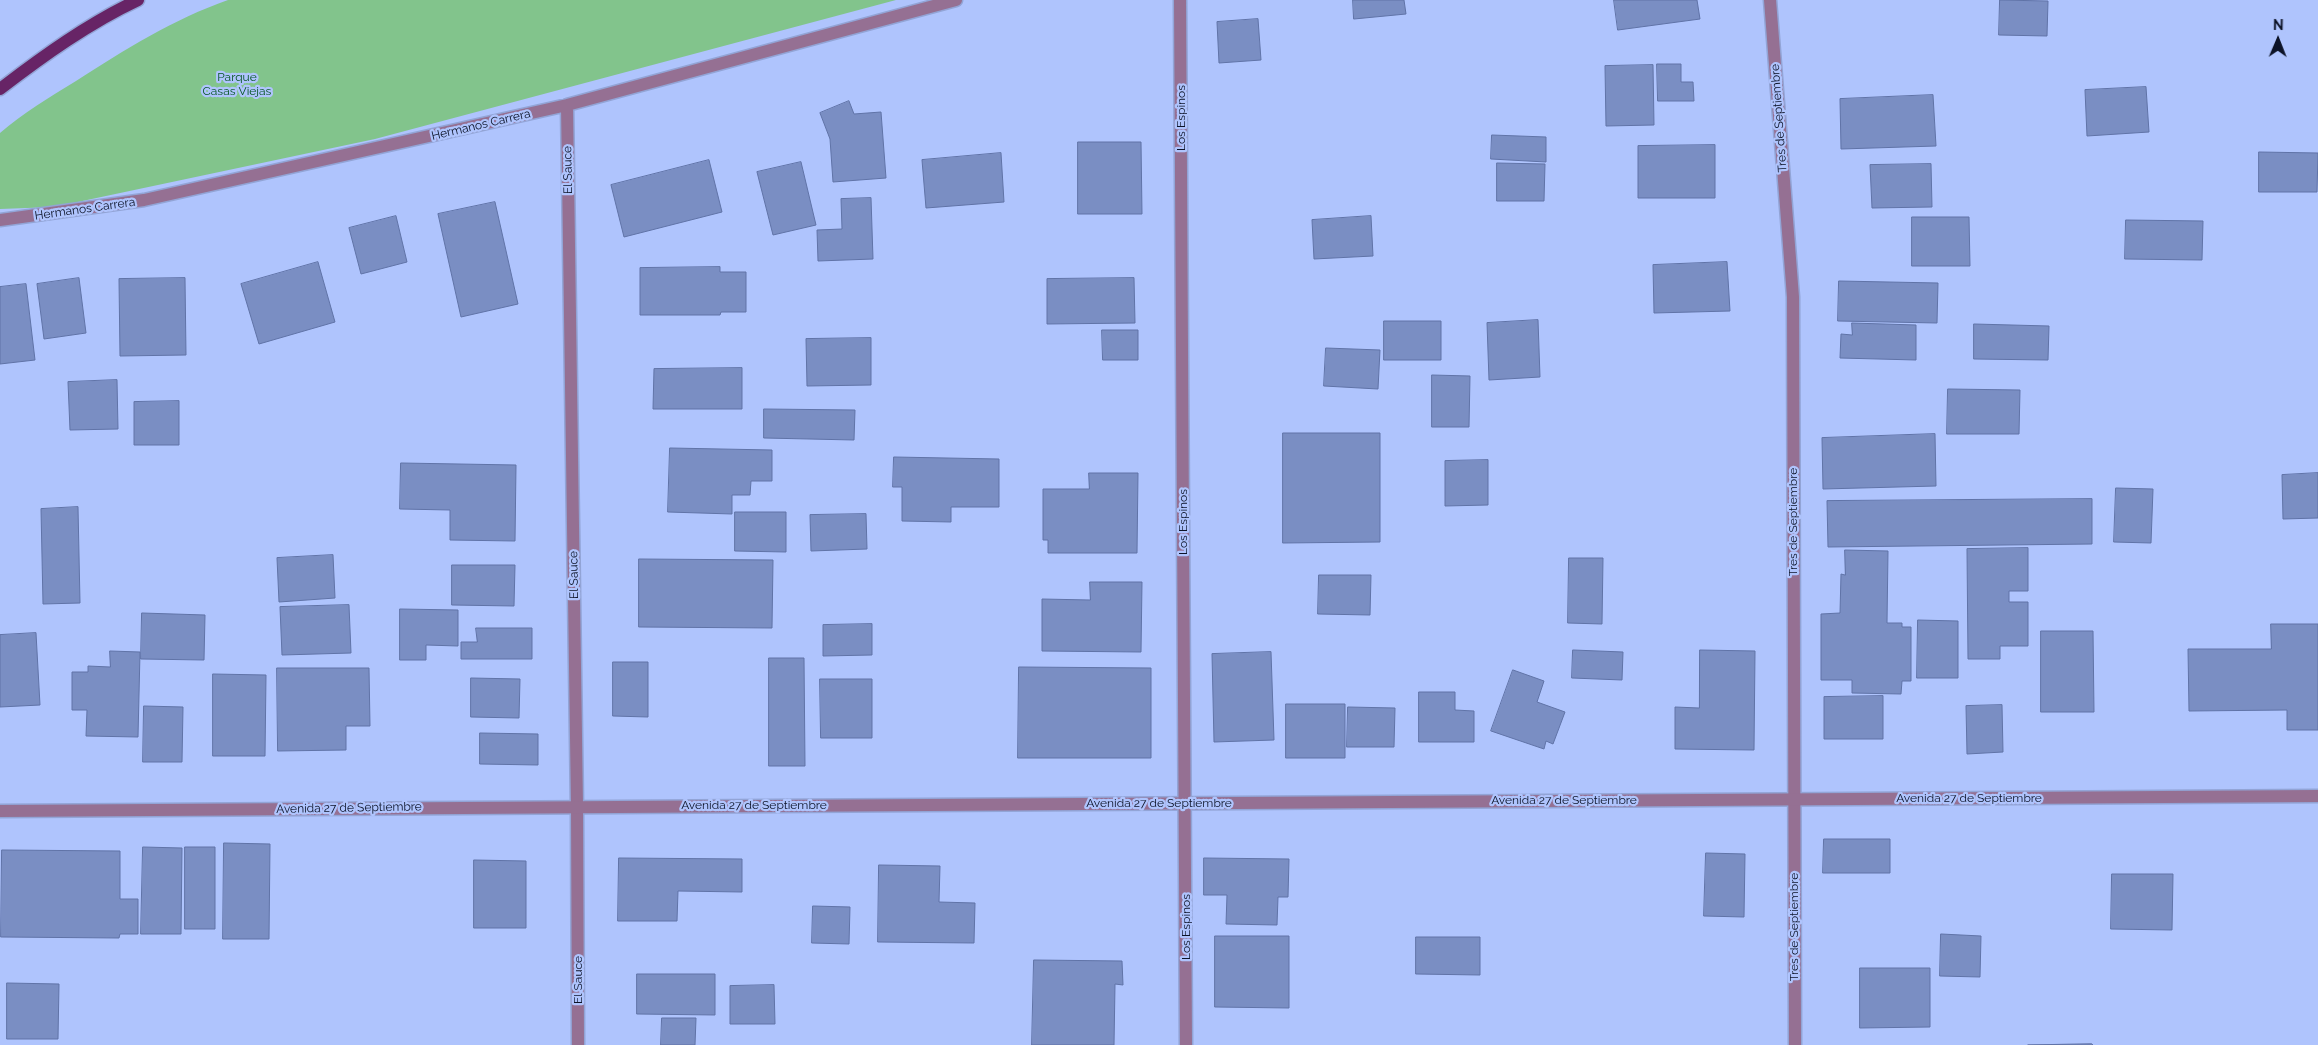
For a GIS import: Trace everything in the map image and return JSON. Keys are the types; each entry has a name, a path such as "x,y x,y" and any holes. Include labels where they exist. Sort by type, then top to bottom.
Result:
{"main road":[{"path":"0,89 34,63 86,29 138,0"}],"street":[{"name":"Hermanos Carrera","path":"0,220 144,200 567,105 956,0"},
{"name":"Los Espinos","path":"1180,0 1186,1045"},
{"name":"Tres de Septiembre","path":"1770,0 1793,297 1795,1045"},
{"name":"El Sauce","path":"567,105 577,806 578,1045"},
{"name":"Avenida 27 de Septiembre","path":"0,811 2318,796"}],"green space":[{"name":"Parque Casas Viejas","path":"228,0 896,0 375,139 54,207 0,209 0,133 37,105 131,47 188,16"}],"building":[{"path":"1353,0 1404,0 1406,14 1354,19"},
{"path":"1614,0 1697,0 1700,19 1618,30"},
{"path":"2000,0 2048,1 2047,36 1999,35"},
{"path":"1258,19 1261,60 1219,63 1217,22"},
{"path":"1657,64 1681,64 1681,82 1693,82 1694,101 1658,101"},
{"path":"1653,65 1654,125 1606,126 1605,66"},
{"path":"2146,87 2149,132 2087,136 2085,90"},
{"path":"1933,95 1936,146 1841,149 1840,99"},
{"path":"849,101 854,114 881,112 886,178 833,182 830,139 820,113"},
{"path":"1492,135 1546,137 1546,162 1491,159"},
{"path":"1078,142 1141,142 1142,214 1078,214"},
{"path":"1715,145 1715,198 1638,198 1638,146"},
{"path":"2259,152 2318,153 2317,192 2259,192"},
{"path":"1001,153 1004,202 926,208 922,160"},
{"path":"709,160 722,212 624,237 611,185"},
{"path":"801,162 816,225 773,235 757,172"},
{"path":"1497,163 1545,164 1544,201 1497,201"},
{"path":"1931,164 1932,207 1872,208 1870,165"},
{"path":"871,198 873,259 818,261 817,230 842,229 841,199"},
{"path":"495,202 518,304 461,317 438,214"},
{"path":"396,216 407,262 361,274 349,228"},
{"path":"1371,216 1373,256 1314,259 1312,220"},
{"path":"1912,217 1969,217 1970,266 1912,266"},
{"path":"2126,220 2203,221 2202,260 2125,259"},
{"path":"318,262 335,322 259,344 241,284"},
{"path":"1727,262 1730,311 1654,313 1653,265"},
{"path":"720,267 720,272 746,272 746,312 721,312 720,315 640,315 640,268"},
{"path":"79,278 86,333 44,339 37,284"},
{"path":"185,278 186,355 120,356 119,279"},
{"path":"1134,278 1135,323 1047,324 1047,279"},
{"path":"1839,281 1938,283 1937,323 1838,321"},
{"path":"26,284 35,360 0,364 0,287"},
{"path":"1538,320 1540,377 1489,380 1487,323"},
{"path":"1384,321 1441,321 1441,360 1384,360"},
{"path":"1852,323 1916,325 1916,360 1840,358 1841,334 1852,335"},
{"path":"1974,324 2049,326 2048,360 1974,359"},
{"path":"1102,330 1138,330 1138,360 1103,360"},
{"path":"871,338 871,385 807,386 806,339"},
{"path":"1326,348 1380,350 1378,389 1324,386"},
{"path":"742,368 742,409 653,409 654,369"},
{"path":"1432,375 1470,376 1469,427 1432,427"},
{"path":"117,380 118,429 70,430 68,382"},
{"path":"1948,389 2020,390 2019,434 1947,434"},
{"path":"179,401 179,445 134,445 134,402"},
{"path":"764,409 855,410 854,440 764,438"},
{"path":"1283,433 1380,433 1380,542 1283,543"},
{"path":"1935,434 1936,486 1823,489 1822,438"},
{"path":"670,448 772,450 772,481 751,481 750,495 732,495 732,514 668,512"},
{"path":"894,457 999,459 999,507 951,507 951,522 902,521 902,487 893,487"},
{"path":"1488,460 1488,505 1445,506 1445,461"},
{"path":"401,463 516,465 515,541 450,540 450,510 400,509"},
{"path":"1089,473 1138,473 1137,553 1048,553 1048,540 1043,540 1043,489 1089,489"},
{"path":"2318,473 2318,518 2283,519 2282,475"},
{"path":"2116,488 2153,489 2151,543 2114,542"},
{"path":"2092,499 2092,544 1828,547 1827,501"},
{"path":"78,507 80,603 43,604 41,509"},
{"path":"735,512 786,512 786,552 735,551"},
{"path":"866,514 867,549 811,551 810,515"},
{"path":"2028,548 2028,591 2009,591 2009,602 2028,602 2028,646 2000,646 2000,659 1968,659 1967,549"},
{"path":"1845,550 1888,551 1887,623 1902,623 1902,627 1911,627 1911,681 1902,681 1901,694 1852,693 1852,680 1821,680 1821,614 1840,613 1841,574 1845,575"},
{"path":"333,555 335,598 279,602 277,558"},
{"path":"1569,558 1603,558 1602,624 1568,623"},
{"path":"639,559 773,560 772,628 639,627"},
{"path":"452,565 515,565 514,606 452,605"},
{"path":"1319,575 1371,575 1370,615 1318,614"},
{"path":"1090,582 1142,582 1141,652 1042,651 1042,599 1090,600"},
{"path":"349,605 351,653 282,655 280,607"},
{"path":"400,609 458,610 458,646 426,645 426,660 400,660"},
{"path":"142,613 205,615 204,660 141,659"},
{"path":"1918,620 1958,621 1958,678 1917,678"},
{"path":"872,624 872,655 823,656 823,625"},
{"path":"2271,624 2318,624 2318,730 2287,730 2287,710 2189,711 2188,649 2271,649"},
{"path":"476,628 532,628 532,659 461,659 461,642 477,642"},
{"path":"2041,631 2093,631 2094,712 2041,712"},
{"path":"36,633 40,705 0,707 0,635"},
{"path":"1573,650 1623,652 1622,680 1572,678"},
{"path":"1700,650 1755,651 1754,750 1675,749 1675,707 1699,708"},
{"path":"110,651 140,652 138,737 86,736 87,710 72,710 72,672 88,672 88,666 110,667"},
{"path":"1271,652 1274,740 1214,742 1212,654"},
{"path":"769,658 804,658 805,766 769,766"},
{"path":"613,662 648,662 648,717 613,716"},
{"path":"1019,667 1151,668 1151,758 1018,758"},
{"path":"277,668 369,668 370,726 346,726 346,750 278,751"},
{"path":"1513,670 1544,681 1537,702 1565,712 1553,744 1546,741 1544,749 1491,731"},
{"path":"213,674 266,675 265,756 213,756"},
{"path":"471,678 520,679 519,718 471,717"},
{"path":"820,679 872,679 872,738 821,738"},
{"path":"1419,692 1455,692 1455,710 1474,711 1474,742 1419,742"},
{"path":"1883,696 1883,739 1824,739 1824,697"},
{"path":"1286,704 1345,704 1345,758 1286,758"},
{"path":"2002,705 2003,752 1967,754 1966,706"},
{"path":"144,706 183,707 182,762 143,762"},
{"path":"1348,707 1395,708 1394,747 1347,747"},
{"path":"480,733 538,734 538,765 480,764"},
{"path":"1824,839 1890,839 1890,873 1823,873"},
{"path":"224,843 270,844 269,939 223,939"},
{"path":"143,847 182,848 181,934 141,934"},
{"path":"185,847 215,847 215,929 185,929"},
{"path":"2,850 120,851 120,899 138,899 138,934 120,934 119,938 1,937"},
{"path":"1706,853 1745,854 1744,917 1704,916"},
{"path":"619,858 742,859 742,892 678,891 677,921 618,921"},
{"path":"1204,858 1289,859 1288,897 1278,897 1277,925 1226,924 1227,895 1204,895"},
{"path":"474,860 526,861 526,928 474,928"},
{"path":"879,865 940,866 939,902 975,903 974,943 878,942"},
{"path":"2112,874 2173,874 2172,930 2111,929"},
{"path":"813,906 850,907 849,944 812,943"},
{"path":"1941,934 1981,936 1980,977 1940,976"},
{"path":"1215,936 1289,936 1289,1008 1215,1007"},
{"path":"1416,937 1480,937 1480,975 1416,974"},
{"path":"1034,960 1122,961 1123,985 1115,984 1114,1045 1032,1045"},
{"path":"1860,968 1930,968 1930,1027 1860,1028"},
{"path":"637,974 715,974 715,1015 637,1014"},
{"path":"7,983 59,984 58,1039 7,1039"},
{"path":"774,985 775,1024 730,1024 730,986"},
{"path":"662,1018 696,1018 695,1045 661,1045"},
{"path":"2092,1044 2093,1045 2028,1045"}]}
